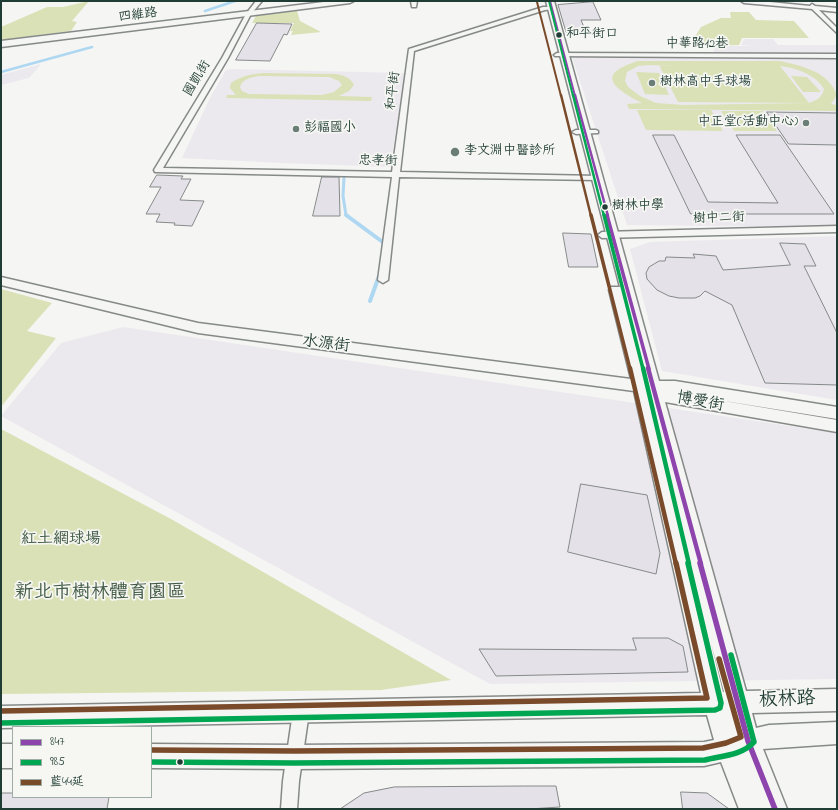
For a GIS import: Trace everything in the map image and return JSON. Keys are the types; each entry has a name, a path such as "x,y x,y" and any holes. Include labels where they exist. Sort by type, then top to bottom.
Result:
{"street":[{"name":"國凱街","path":"158,170 226,58 249,14 259,1"},
{"name":"四維路","path":"1,44 350,1"},
{"path":"744,1 837,10"},
{"path":"807,1 837,31"},
{"path":"548,5 561,55 586,132 593,178 647,388 738,704 738,745 751,809"},
{"name":"和平街","path":"383,280 412,50 548,5"},
{"name":"中華路12巷","path":"561,55 837,56"},
{"name":"忠孝街","path":"158,170 593,178"},
{"name":"樹中二街","path":"608,235 837,229"},
{"name":"水源街","path":"1,281 198,328 647,388"},
{"name":"博愛街","path":"647,388 663,386 675,387 837,413"},
{"path":"647,388 715,704 775,809"},
{"name":"博愛街","path":"647,388 666,397 837,426"},
{"name":"板林路","path":"1,716 738,704 755,702 837,700"},
{"path":"289,809 294,758 301,712"},
{"name":"板林路","path":"152,756 294,758 704,754 769,736 837,733"},
{"path":"1,756 12,756"}],"shaded area":[{"path":"744,39 773,39 778,45 837,45 837,54 713,54 715,46 753,46 741,45"},
{"name":"樹林中學","path":"572,57 837,59 837,227 627,225"},
{"path":"41,64 29,78 1,85 1,75"},
{"name":"彭福國小","path":"226,70 405,73 390,167 182,158 209,100"},
{"path":"837,236 837,400 662,371 630,249 650,242"},
{"path":"123,327 837,433 837,679 490,684 1,416 61,343"}],"green space":[{"path":"89,1 72,21 77,22 71,31 1,40 1,27 47,7 63,7"},
{"path":"297,11 300,21 321,32 291,35 293,31 290,31 294,23 252,23 256,16"},
{"path":"730,12 749,12 756,20 794,21 809,38 742,38 739,45 710,46 691,43 701,27 721,18 731,18"},
{"path":"638,61 780,61 813,71 827,80 837,95 831,104 837,105 837,111 629,109 627,104 642,103 617,87 613,81 613,76 616,71","holes":["659,65 678,102 809,103 684,105 656,103 640,96 628,87 625,81 627,72 638,66","780,66 799,70 816,79 824,89 820,97 809,103"]},
{"name":"樹林高中手球場","path":"636,72 659,73 669,95 645,94"},
{"path":"264,73 341,75 348,78 354,85 349,91 339,96 372,97 371,101 226,98 227,95 236,95 230,88 231,83 242,77","holes":["259,76 329,77 339,81 342,85 334,92 322,95 249,94 242,91 240,87 245,80"]},
{"path":"791,76 807,77 821,92 803,92"},
{"path":"637,110 711,110 723,131 646,130"},
{"path":"721,111 763,111 777,131 734,131"},
{"path":"1,289 52,303 27,331 56,338 1,407"},
{"name":"新北市樹林體育園區","path":"1,429 171,519 451,680 381,690 1,694"}],"building":[{"path":"593,2 601,20 581,20 586,32 566,32 558,5"},
{"path":"257,23 292,24 287,35 284,34 270,61 236,60"},
{"name":"中正堂(活動中心)","path":"767,112 837,113 837,145 789,144"},
{"path":"653,135 674,135 708,202 778,203 736,135 780,135 834,214 691,214"},
{"path":"157,175 183,176 181,179 191,179 180,200 204,201 192,226 156,222 160,214 146,214 161,187 150,187"},
{"path":"322,177 339,177 340,216 313,216"},
{"path":"563,233 591,234 598,267 569,267"},
{"path":"780,243 805,244 816,266 804,266 837,333 837,385 765,383 732,305 705,291 700,296 695,298 679,298 669,296 657,290 647,279 646,273 649,267 659,261 665,261 666,257 695,258 693,254 716,256 723,270 790,265"},
{"path":"581,484 647,495 660,553 656,574 568,552"},
{"path":"633,638 668,638 683,646 688,672 496,676 479,649 636,650"},
{"path":"556,786 560,807 529,809 340,809 364,793 394,787"},
{"path":"681,792 707,793 729,809 683,809"},
{"path":"1,793 12,793 12,798 109,798 107,809 1,809"}],"waterway":[{"path":"205,11 235,1"},
{"path":"1,72 92,47"},
{"path":"344,177 343,196 346,215"},
{"path":"346,215 384,243 383,249"},
{"path":"370,301 379,276"}],"transit line":[{"name":"985","path":"1,723 715,710 720,708 721,703 647,386 549,1"},
{"name":"847","path":"550,1 748,741 775,809"},
{"name":"藍44延","path":"1,711 707,698 635,388 537,2"},
{"name":"985","path":"152,762 294,763 705,760 739,752 751,746 754,742 731,655"},
{"name":"藍44延","path":"152,750 294,751 703,748 726,743 741,737 719,659"}],"place":[{"name":"和平街口","path":"559,35"},
{"name":"樹林高中手球場","path":"652,83"},
{"name":"中正堂(活動中心)","path":"806,123"},
{"name":"彭福國小","path":"296,129"},
{"name":"李文淵中醫診所","path":"455,152"},
{"name":"樹林中學","path":"605,207"}],"park label":[{"name":"紅土網球場","path":"61,540"}]}
